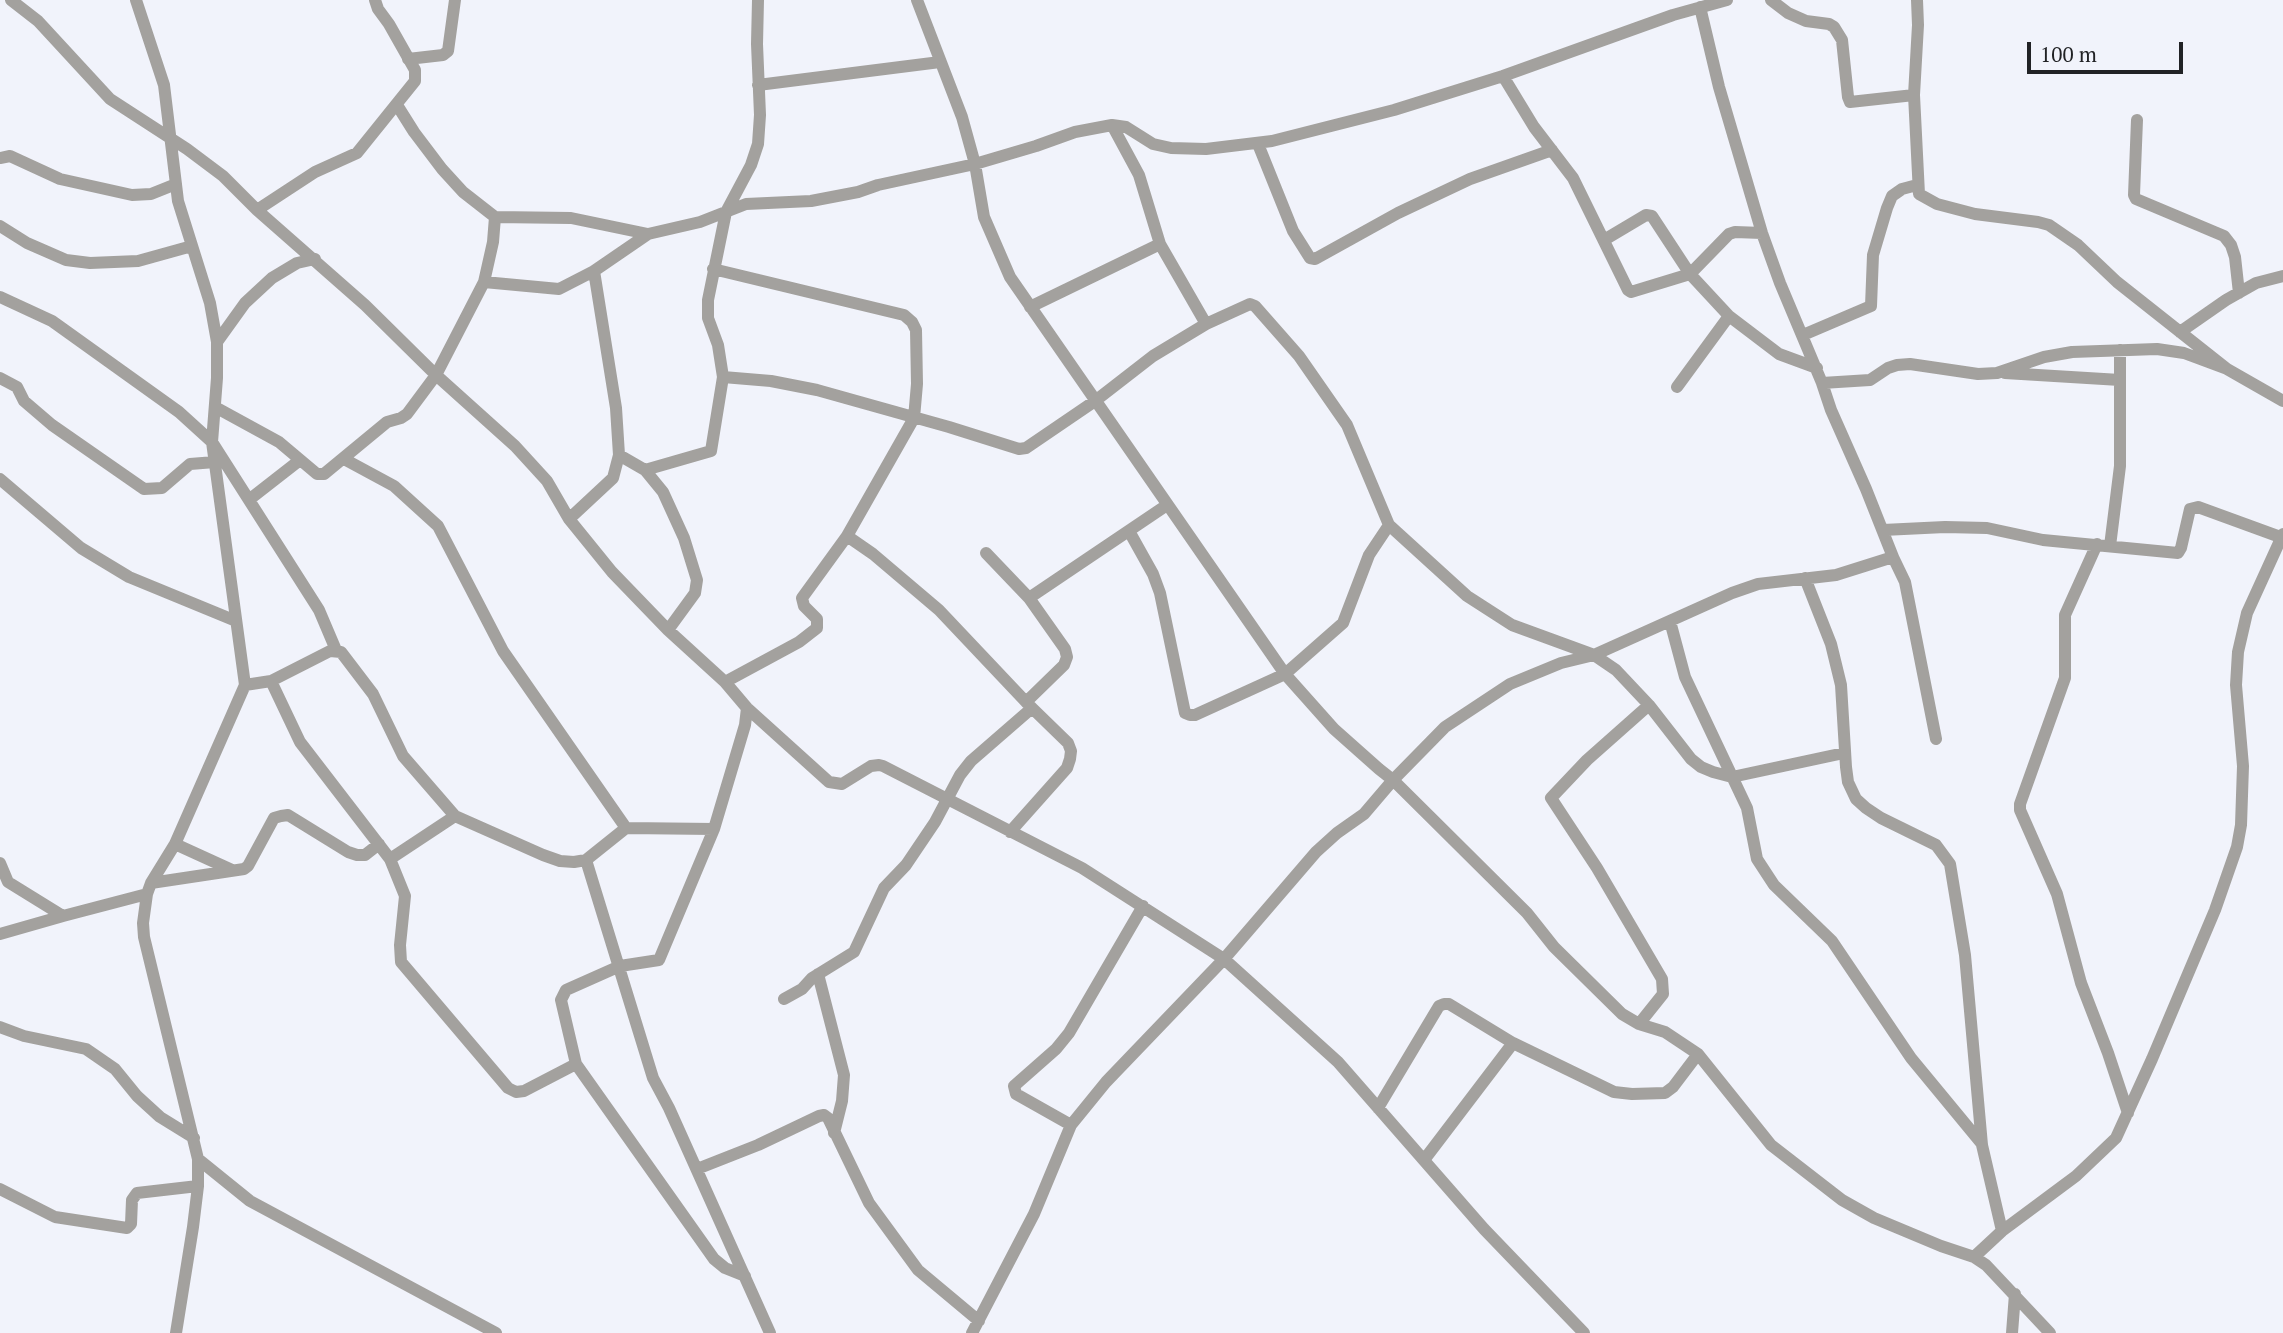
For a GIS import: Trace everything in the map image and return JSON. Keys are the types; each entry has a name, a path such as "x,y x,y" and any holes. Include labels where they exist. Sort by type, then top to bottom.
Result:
{"street":[{"path":"11,0 38,21 110,99 223,176 257,210 365,305 436,376 515,446 547,481 569,519 612,572 668,630 725,682 747,708 829,782 842,783 870,766 879,765 1082,868 1224,959 1338,1062 1484,1229 1584,1333"},
{"path":"136,0 164,85 178,201 210,303 216,342 212,442 245,685 174,844 149,888 143,923 198,1159 198,1186 176,1333"},
{"path":"257,210 314,172 349,159 397,105 417,76 375,0"},
{"path":"408,59 443,55 448,51 455,0"},
{"path":"645,470 711,451 723,377 718,345 707,308 726,212 755,155 760,115 758,0"},
{"path":"917,0 962,117 975,164 984,216 1010,277 1285,674 1334,729 1393,780 1527,913 1554,947 1622,1014 1639,1024 1665,1032 1698,1054 1771,1145 1842,1200 1874,1218 1973,1257 1986,1265 2050,1333"},
{"path":"484,282 559,289 594,271 648,234 701,222 757,202 836,198 975,164 1075,132 1112,125 1126,127 1153,144 1162,146 1206,149 1258,144 1394,110 1503,76 1673,15 1727,0"},
{"path":"1771,0 1788,13 1806,21 1834,27 1842,40 1850,102 1914,95"},
{"path":"1917,0 1914,95 1919,194 1949,208 2049,225 2078,245 2117,282 2227,369 2283,401"},
{"path":"1700,7 1719,87 1762,233 1780,283 1817,368 1831,410 1905,582 1936,739"},
{"path":"758,85 940,62"},
{"path":"1503,76 1534,127 1573,178 1629,291 1689,274 1729,234 1762,233"},
{"path":"397,105 442,169 464,192 495,217 571,218 648,234"},
{"path":"2137,120 2136,199 2224,236 2235,257 2239,293"},
{"path":"1112,125 1139,174 1160,244 1206,324"},
{"path":"1258,144 1293,231 1310,258 1315,259 1398,213 1470,179 1552,150"},
{"path":"0,158 10,156 60,178 132,195 151,194 176,184"},
{"path":"1803,335 1871,306 1873,255 1886,208 1892,196 1902,189 1917,185"},
{"path":"1604,240 1646,215 1652,216 1689,274 1728,316 1779,354 1817,368"},
{"path":"215,407 279,442 320,475 324,474 387,422 407,414 436,376 484,282 493,242 495,217"},
{"path":"0,226 37,248 66,260 90,263 138,261 192,246"},
{"path":"1030,307 1160,244"},
{"path":"216,342 238,311 272,278 297,263 314,259"},
{"path":"713,269 904,315 916,330 917,384 914,418 847,537 802,598 804,606 817,619 817,628 799,642 725,682"},
{"path":"569,519 613,478 620,455 594,271"},
{"path":"2180,332 2256,283 2283,276"},
{"path":"0,297 52,321 179,412 212,442 319,610 336,650"},
{"path":"723,377 771,381 817,390 1020,449 1026,448 1095,401 1153,356 1206,324 1250,304 1255,306 1299,356 1346,425 1389,525 1467,596 1496,616 1531,634 1594,655 1616,670 1649,705 1691,759 1701,767 1732,777 1844,753"},
{"path":"1677,387 1728,316"},
{"path":"1997,373 2044,357 2120,349 2169,349 2227,369"},
{"path":"2120,349 2120,466 2104,545 2065,615 2065,678 2020,810 2057,894 2081,983 2128,1113"},
{"path":"1822,383 1870,380 1888,368 1910,364 1978,374 2120,380"},
{"path":"0,378 17,387 24,401 52,425 144,489 162,488 190,464 215,462"},
{"path":"620,455 645,470 663,492 684,538 697,580 695,593 668,630"},
{"path":"344,459 394,486 438,526 503,651 626,828"},
{"path":"250,499 300,460"},
{"path":"0,479 81,548 129,578 236,621"},
{"path":"1029,598 1167,505"},
{"path":"1883,530 1987,528 2043,540 2178,553 2182,548 2190,509 2195,507 2283,536 2246,613 2238,652 2236,685 2243,766 2241,825 2237,847 2215,910 2128,1113 2116,1138 2097,1157 1973,1257"},
{"path":"1129,531 1153,574 1160,593 1185,713 1195,715 1285,674 1343,623 1366,563 1389,525"},
{"path":"847,537 873,554 939,610 1068,743 1071,751 1067,768 1010,832"},
{"path":"784,999 854,952 884,888 906,865 971,761 1029,705 1064,665 1067,657 1065,649 1029,598 986,553"},
{"path":"697,1169 824,1115 828,1118 869,1203 918,1270 975,1327 1034,1214 1071,1125 1106,1082 1224,959 1316,852 1364,814 1445,727 1502,688 1561,663 1594,655 1700,606 1758,584 1836,575 1893,557"},
{"path":"1805,578 1831,644 1841,685 1844,753 1848,782 1856,799 1881,818 1936,845 1950,864 1965,955 1982,1145 2003,1231"},
{"path":"1670,621 1685,677 1747,808 1757,859 1774,885 1832,941 1911,1058 1982,1145"},
{"path":"245,685 271,681 330,651 341,652 373,694 403,756 455,816 560,861 586,860 626,828 714,829"},
{"path":"271,681 300,742 390,859 405,896 401,962 508,1088 516,1092 524,1091 576,1064"},
{"path":"1639,1024 1663,995 1662,979 1597,868 1551,798 1587,760 1649,705"},
{"path":"745,1276 725,1268 714,1259 576,1064 561,1000 566,990 620,966 654,962 663,955 714,829 745,725 747,708"},
{"path":"0,934 149,888 244,869 274,818 281,816 288,815 357,855 365,855 379,844"},
{"path":"390,859 455,816"},
{"path":"174,844 233,870"},
{"path":"586,860 653,1078 770,1333"},
{"path":"0,863 8,882 63,916"},
{"path":"1071,1125 1016,1094 1014,1086 1056,1049 1069,1033 1143,906"},
{"path":"818,974 844,1075 842,1101 834,1133"},
{"path":"1378,1108 1439,1006 1449,1004 1513,1043 1602,1087 1632,1094 1670,1091 1698,1054"},
{"path":"0,1027 24,1037 86,1049 115,1069 137,1096 160,1117 194,1138"},
{"path":"1424,1160 1513,1043"},
{"path":"198,1159 250,1201 496,1333"},
{"path":"0,1189 55,1217 127,1228 131,1224 132,1200 137,1193 198,1186"},
{"path":"2012,1333 2015,1294"}]}
